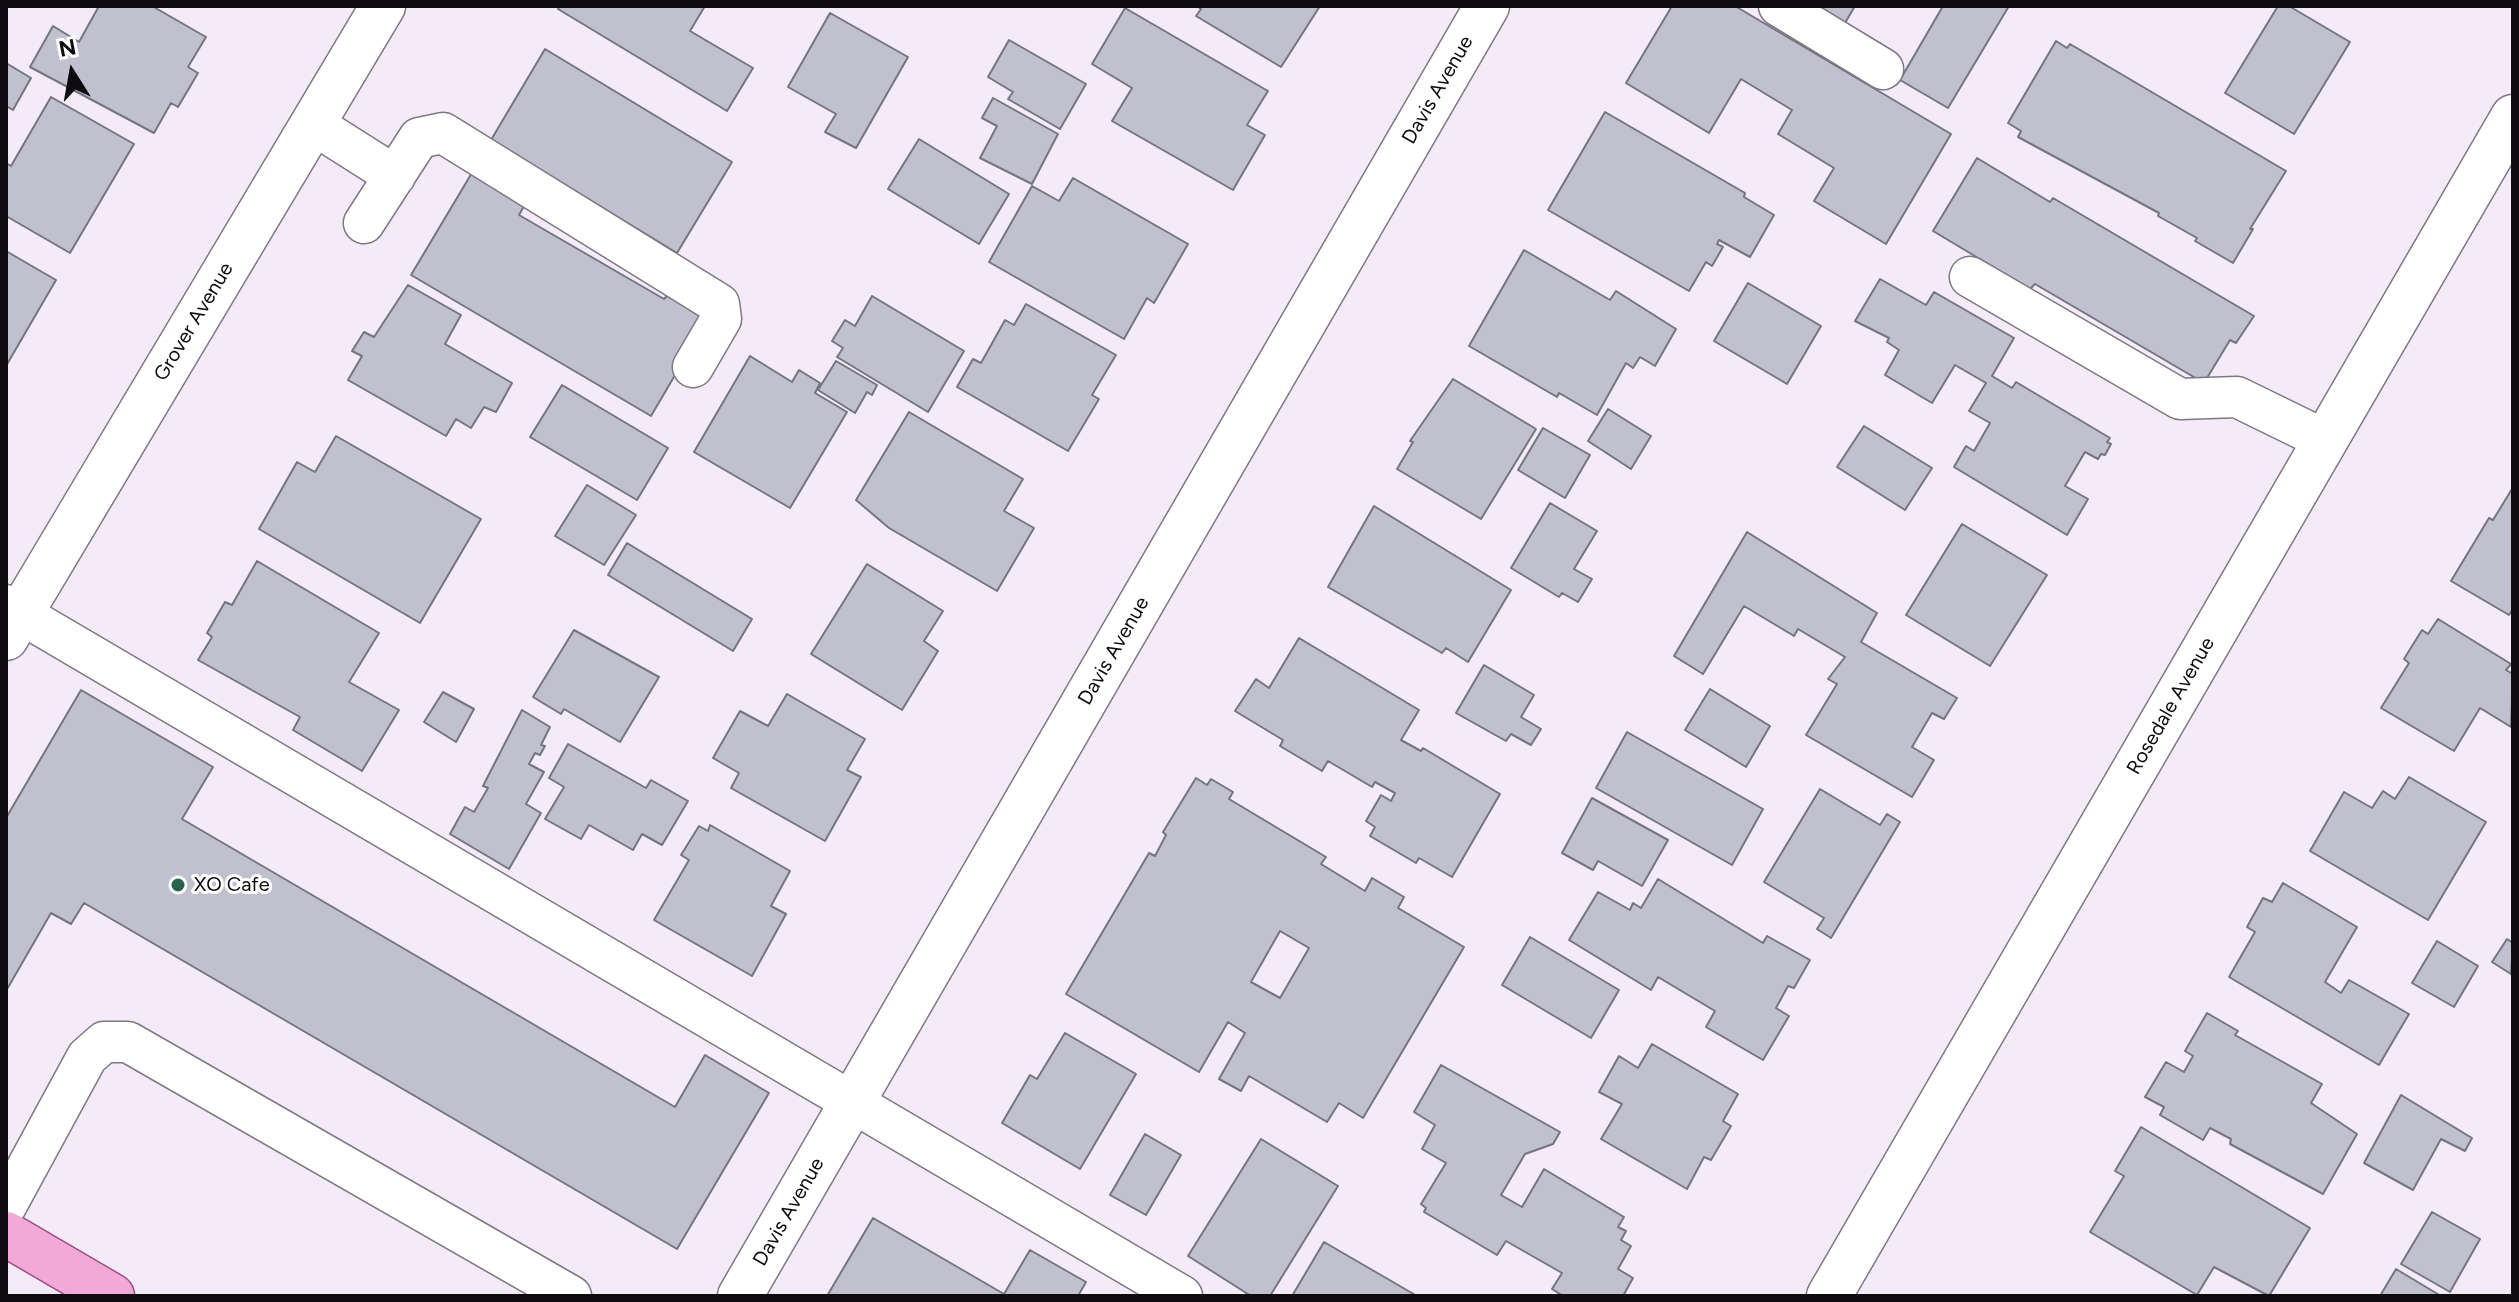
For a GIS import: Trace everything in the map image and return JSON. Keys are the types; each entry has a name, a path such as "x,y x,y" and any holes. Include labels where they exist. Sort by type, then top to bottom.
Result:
{"main road":[{"path":"6,1234 112,1296"}],"street":[{"name":"Grover Avenue","path":"11,619 383,6"},
{"name":"Davis Avenue","path":"740,1296 1487,6"},
{"name":"Rosedale Avenue","path":"1829,1296 2513,117"}],"lane":[{"path":"1779,6 1883,69"},
{"path":"313,124 395,176"},
{"path":"364,223 419,138 443,133 719,304 721,319 693,367"},
{"path":"1970,277 2180,399 2237,397 2325,440"},
{"path":"11,619 1182,1296"},
{"path":"6,1206 87,1057 104,1042 128,1042 571,1296"}],"building":[{"path":"99,6 152,6 206,37 188,67 198,73 178,107 171,103 154,133 30,67 53,26 79,42"},
{"path":"560,6 705,6 690,31 753,68 727,111 558,9"},
{"path":"1197,6 1320,6 1281,67 1196,16 1201,9"},
{"path":"1672,6 1735,6 1951,134 1886,244 1814,201 1834,168 1778,134 1792,110 1741,79 1709,133 1626,83"},
{"path":"1805,6 1855,6 1842,28"},
{"path":"1943,6 2009,6 1948,108 1900,80"},
{"path":"2278,6 2289,6 2350,42 2294,134 2225,93"},
{"path":"1125,8 1268,91 1247,125 1265,135 1233,190 1112,121 1132,88 1092,64"},
{"path":"830,13 908,57 856,148 825,132 836,114 788,87"},
{"path":"1009,40 1086,84 1060,129 1008,99 1013,92 988,77"},
{"path":"2056,41 2067,48 2070,44 2286,171 2233,263 2158,216 2159,213 2018,137 2021,131 2008,123"},
{"path":"545,49 732,162 677,253 491,140"},
{"path":"6,63 31,78 13,110 6,106"},
{"path":"51,97 134,144 70,253 6,216 6,163 11,166"},
{"path":"993,98 1058,134 1032,184 980,158 997,126 982,118"},
{"path":"1605,112 1745,193 1744,197 1774,215 1750,257 1719,240 1717,244 1723,247 1712,266 1706,262 1689,291 1548,210"},
{"path":"919,139 1009,194 979,244 888,189"},
{"path":"1977,158 2050,202 2053,198 2254,316 2236,343 2230,340 2204,383 2035,284 2030,289 1933,231"},
{"path":"476,166 529,197 519,215 664,299 667,296 708,319 651,416 411,275"},
{"path":"1073,178 1188,244 1154,303 1147,298 1124,339 989,262 1032,186 1059,201"},
{"path":"1524,250 1610,300 1616,291 1676,329 1655,366 1640,357 1633,368 1626,363 1597,415 1559,393 1557,397 1469,346"},
{"path":"6,251 56,280 6,366"},
{"path":"1880,279 1926,305 1934,292 2014,338 1992,376 2012,388 2016,382 2110,438 2107,442 2111,444 2105,455 2101,454 2098,459 2085,452 2065,486 2088,499 2067,535 1954,467 1966,446 1974,451 1990,423 1969,411 1986,383 1955,365 1932,403 1885,375 1899,350 1887,342 1889,338 1855,321"},
{"path":"1748,283 1821,326 1787,384 1714,341"},
{"path":"408,285 461,315 445,344 512,383 496,412 484,407 471,428 456,419 446,436 348,380 362,356 352,351 364,332 374,337"},
{"path":"872,296 964,351 928,412 837,357 843,348 832,341 845,320 855,326"},
{"path":"1026,304 1116,355 1092,395 1099,399 1068,451 957,387 973,359 981,363 1005,320 1014,325"},
{"path":"750,356 792,382 799,370 820,383 815,393 847,412 790,508 694,452"},
{"path":"836,361 877,385 872,395 867,392 855,413 818,390"},
{"path":"1453,379 1536,429 1481,519 1397,469 1413,442 1410,441"},
{"path":"562,385 668,448 637,500 530,437"},
{"path":"1608,409 1651,436 1631,469 1588,441"},
{"path":"909,412 1023,479 1004,511 1034,528 997,591 889,528 856,500"},
{"path":"1864,426 1932,468 1905,510 1837,467"},
{"path":"1543,428 1590,455 1565,498 1518,470"},
{"path":"336,436 481,519 420,623 259,529 297,462 315,472"},
{"path":"587,485 636,515 604,565 555,536"},
{"path":"2512,489 2513,609 2509,615 2451,581 2489,518 2493,520"},
{"path":"1550,503 1597,531 1574,569 1592,579 1578,602 1562,593 1559,597 1511,568"},
{"path":"1374,506 1511,590 1468,662 1446,648 1442,653 1328,587"},
{"path":"1962,524 2047,575 1990,666 1906,615"},
{"path":"1747,532 1877,613 1861,642 1957,698 1944,719 1932,713 1912,747 1934,760 1912,797 1806,735 1837,684 1828,679 1845,657 1798,629 1794,636 1744,606 1703,674 1674,656"},
{"path":"627,543 752,619 733,651 608,575"},
{"path":"257,561 379,633 349,682 399,710 362,771 293,730 300,717 198,660 212,637 207,633 225,602 232,605"},
{"path":"867,564 943,611 924,641 938,651 902,710 811,654"},
{"path":"2438,619 2511,664 2506,670 2513,674 2511,727 2480,708 2454,751 2381,708 2409,663 2404,659 2422,630 2428,634"},
{"path":"574,630 659,677 620,742 564,709 561,714 533,697"},
{"path":"1299,638 1419,710 1401,740 1421,751 1423,748 1500,794 1452,877 1419,858 1416,863 1370,836 1375,827 1366,821 1381,795 1391,801 1395,793 1375,782 1372,787 1328,761 1322,771 1280,746 1283,740 1235,711 1256,679 1269,688"},
{"path":"1484,665 1534,695 1521,717 1541,729 1531,745 1511,734 1506,741 1456,713"},
{"path":"1710,689 1770,726 1746,767 1685,730"},
{"path":"81,690 213,767 182,819 675,1107 705,1055 769,1093 677,1249 84,903 71,924 51,913 6,991 6,818"},
{"path":"443,692 474,709 456,742 424,722"},
{"path":"787,694 865,739 847,770 861,777 825,841 731,788 739,773 713,758 740,711 768,726"},
{"path":"522,710 550,727 541,745 545,746 540,755 535,753 529,764 544,772 526,804 541,813 509,869 450,834 465,807 474,812 488,788 483,786"},
{"path":"1627,732 1763,809 1732,865 1596,788"},
{"path":"568,744 646,788 651,780 688,801 662,845 642,834 633,850 589,825 581,839 545,819 564,787 549,778"},
{"path":"2409,777 2486,822 2428,920 2310,851 2344,792 2372,808 2383,791 2395,799"},
{"path":"1196,778 1207,785 1211,779 1233,792 1229,799 1326,857 1321,864 1365,891 1372,878 1404,897 1398,908 1464,947 1363,1118 1339,1103 1327,1122 1249,1076 1241,1091 1219,1079 1245,1033 1228,1022 1199,1072 1066,994 1149,853 1155,856 1166,835 1163,832","holes":["1280,931 1309,948 1280,998 1251,982"]},
{"path":"1820,789 1880,825 1887,814 1900,822 1831,938 1817,929 1824,918 1764,882"},
{"path":"1592,798 1668,840 1642,886 1598,861 1593,870 1562,853"},
{"path":"710,825 790,871 771,906 786,914 752,976 654,920 689,860 681,855 699,826 708,831"},
{"path":"1658,879 1763,943 1767,936 1810,960 1794,988 1788,986 1776,1008 1789,1016 1763,1060 1706,1027 1715,1011 1658,977 1651,990 1569,940 1598,892 1630,910 1633,903 1641,908"},
{"path":"2283,883 2357,927 2325,982 2341,993 2349,980 2409,1014 2379,1065 2229,977 2255,932 2247,927 2263,898 2272,902"},
{"path":"1530,937 1619,990 1591,1038 1502,985"},
{"path":"2507,939 2513,943 2511,974 2492,962"},
{"path":"2437,941 2478,966 2454,1007 2412,983"},
{"path":"2207,1013 2238,1031 2235,1035 2322,1084 2311,1103 2357,1134 2323,1194 2230,1144 2231,1139 2210,1128 2203,1140 2160,1115 2164,1107 2145,1097 2166,1062 2184,1072 2193,1056 2185,1051"},
{"path":"1065,1033 1136,1074 1080,1169 1002,1123 1030,1075 1037,1079"},
{"path":"1652,1044 1738,1094 1723,1121 1731,1126 1711,1160 1704,1157 1687,1189 1601,1139 1622,1104 1599,1092 1619,1056 1638,1068"},
{"path":"1441,1065 1560,1132 1553,1144 1525,1154 1501,1195 1522,1207 1544,1169 1624,1217 1618,1227 1626,1231 1621,1240 1631,1246 1618,1269 1633,1278 1623,1296 1563,1296 1552,1289 1562,1273 1506,1241 1497,1255 1424,1212 1426,1208 1421,1204 1446,1163 1422,1149 1435,1125 1414,1112"},
{"path":"2401,1095 2472,1138 2465,1151 2441,1139 2413,1190 2364,1163"},
{"path":"2141,1127 2310,1228 2269,1296 2214,1267 2197,1295 2090,1232 2124,1176 2115,1171"},
{"path":"1145,1134 1181,1155 1146,1215 1110,1195"},
{"path":"1261,1139 1338,1186 1270,1296 1251,1296 1188,1256"},
{"path":"2432,1212 2480,1239 2450,1292 2401,1264"},
{"path":"873,1218 1004,1294 1030,1250 1086,1282 1078,1296 827,1296"},
{"path":"1324,1242 1417,1296 1292,1296"},
{"path":"2396,1269 2441,1296 2380,1296"}],"place":[{"name":"XO Cafe","path":"178,885"}]}
